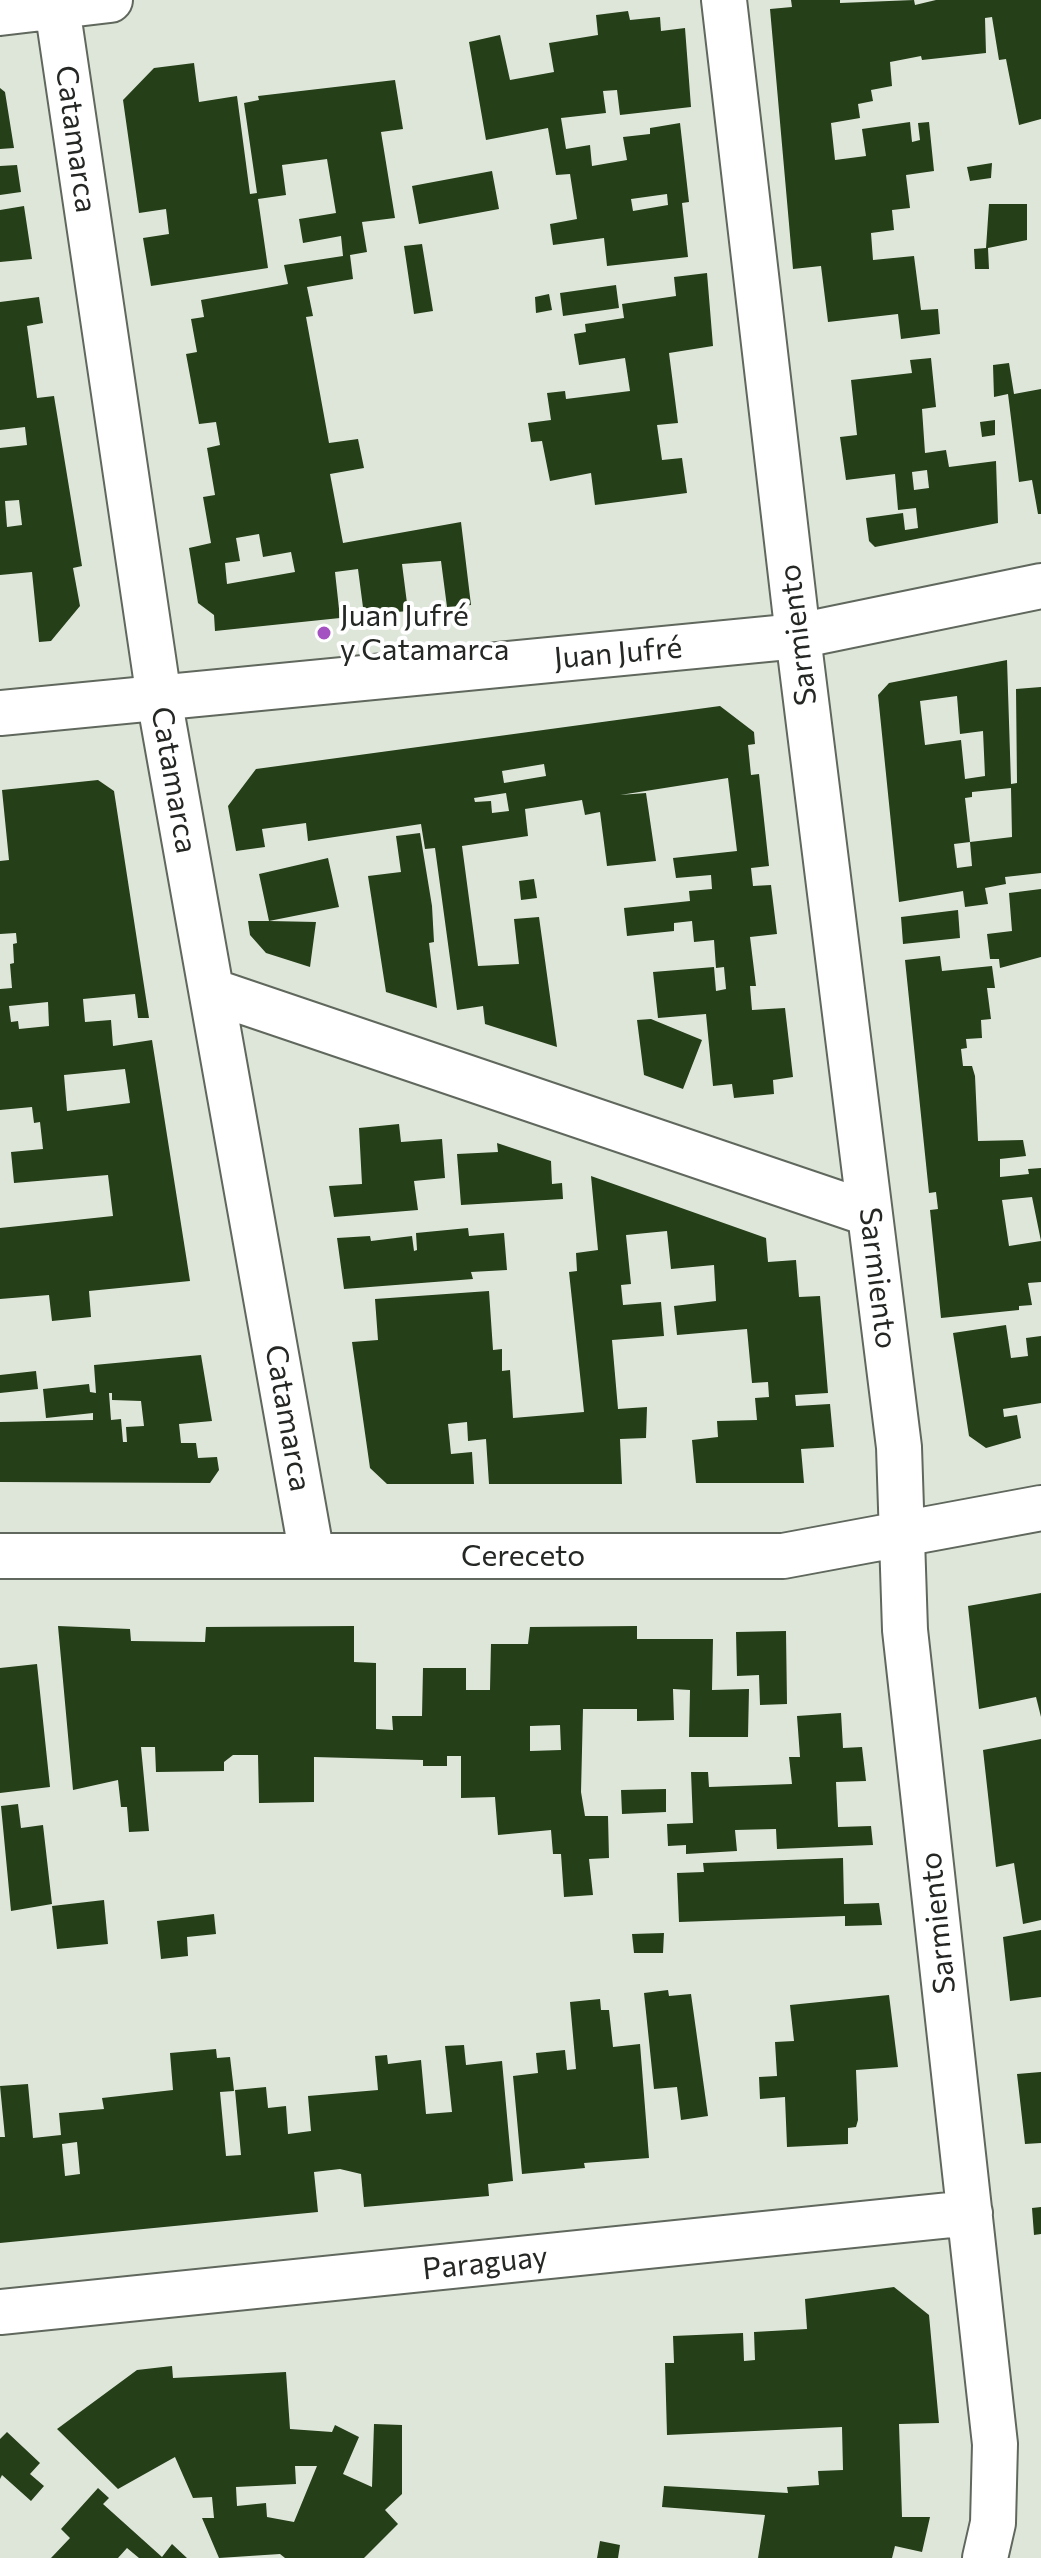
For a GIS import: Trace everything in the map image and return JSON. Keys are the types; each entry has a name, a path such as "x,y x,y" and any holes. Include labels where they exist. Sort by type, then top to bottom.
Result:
{"street":[{"path":"0,13 56,3 110,0"},
{"name":"Sarmiento","path":"724,0 798,636 899,1447 905,1630 995,2444 993,2523 985,2558"},
{"name":"Catamarca","path":"56,3 159,698 312,1556"},
{"name":"Juan Jufré","path":"0,713 798,636 1041,586"},
{"path":"212,991 870,1214"},
{"name":"Cereceto","path":"0,1556 783,1556 1041,1508"},
{"name":"Paraguay","path":"0,2312 970,2213"}],"building":[{"path":"791,0 840,0 840,3 914,0 915,5 936,0 1041,0 1041,119 1019,125 1006,59 999,60 992,17 985,18 986,53 922,60 921,56 890,62 892,86 871,90 873,101 858,104 860,118 831,123 835,160 866,156 862,129 910,122 912,142 920,140 918,123 929,122 934,171 906,175 910,208 892,210 894,230 871,233 873,260 914,256 921,310 938,309 940,334 901,339 898,314 828,322 821,266 793,269 770,9 792,7"},
{"path":"628,11 630,20 660,17 661,31 685,28 691,107 620,115 617,90 603,91 606,113 561,118 566,149 590,145 592,166 627,160 623,137 650,134 650,128 680,123 689,202 682,203 688,257 607,266 604,238 553,245 550,224 577,219 570,174 556,175 548,128 486,140 469,42 500,35 510,80 554,72 549,43 598,35 596,15","holes":["667,194 668,205 633,211 631,199"]},
{"path":"194,63 199,102 237,96 250,194 257,193 244,103 259,100 258,96 395,80 403,129 381,132 395,218 362,222 367,252 350,255 353,279 307,287 313,316 306,317 329,443 358,439 364,468 330,474 343,543 461,522 471,605 447,607 441,561 402,564 408,611 364,615 358,569 335,572 340,618 215,631 214,615 198,603 189,548 211,543 203,497 215,495 207,448 220,445 216,422 199,424 186,354 197,352 191,319 204,317 201,300 288,284 284,265 343,256 341,236 303,243 299,219 336,213 327,159 282,165 286,195 258,199 268,268 151,286 143,238 169,234 166,209 139,213 123,100 154,68","holes":["259,534 263,557 291,552 295,572 227,584 225,563 240,561 236,538"]},
{"path":"0,88 5,92 14,148 0,149"},
{"path":"992,163 991,178 970,181 967,167"},
{"path":"17,165 21,192 0,195 0,166"},
{"path":"492,171 499,209 419,224 412,186"},
{"path":"989,204 1027,204 1027,240 988,248 989,269 975,269 974,249 986,248"},
{"path":"24,206 32,259 0,262 0,210"},
{"path":"422,244 433,311 414,314 404,246"},
{"path":"707,273 713,346 669,353 678,423 657,425 662,460 682,458 687,493 595,505 591,473 550,481 542,441 531,442 528,423 551,420 547,393 565,391 566,399 630,391 625,358 579,365 574,334 586,332 585,324 624,318 622,304 676,296 674,277"},
{"path":"616,285 619,308 563,316 560,293"},
{"path":"549,294 552,310 536,313 535,297"},
{"path":"39,297 43,323 27,326 37,398 54,396 82,566 73,568 80,606 51,641 39,642 32,572 0,575 0,448 27,445 25,427 0,430 0,302","holes":["19,500 22,525 7,527 5,501"]},
{"path":"931,358 936,407 922,409 925,453 946,450 949,467 996,461 998,523 875,547 869,541 866,518 903,513 905,530 918,528 916,508 898,510 895,474 846,480 840,437 857,435 851,380 912,373 910,360","holes":["927,470 929,488 914,490 912,472"]},
{"path":"1009,363 1014,394 1041,389 1041,514 1038,514 1032,480 1019,482 1008,394 994,397 993,365"},
{"path":"995,420 995,435 982,437 980,422"},
{"path":"1007,660 1011,784 1017,783 1016,689 1041,687 1041,873 1005,877 1006,884 985,888 988,904 965,907 963,891 899,902 878,695 889,683","holes":["957,696 960,734 983,731 985,776 965,779 961,740 925,745 920,701","1011,788 1012,837 970,842 965,798 972,797 972,792","970,842 972,866 957,868 954,844"]},
{"path":"720,706 754,732 755,744 748,745 751,775 759,774 769,866 751,868 753,886 771,885 777,934 750,937 756,986 750,986 752,1010 785,1008 793,1077 773,1080 774,1094 734,1098 732,1084 713,1086 706,1014 658,1018 653,972 714,967 716,991 726,989 724,967 716,968 714,940 694,942 692,921 674,923 674,931 627,936 624,908 690,901 689,891 712,889 711,875 676,878 673,858 737,851 728,778 620,795 646,793 656,861 607,866 600,812 585,815 582,800 525,809 528,836 462,846 478,966 519,964 514,919 539,917 557,1047 485,1024 483,1006 457,1010 435,848 425,849 421,824 308,841 306,823 262,829 265,847 236,851 228,806 256,769","holes":["544,764 546,776 504,783 502,771","506,793 509,811 492,813 491,801 475,802 474,798"]},
{"path":"98,780 114,791 149,1018 138,1018 135,994 83,999 85,1022 111,1020 113,1046 152,1040 190,1281 89,1291 91,1317 52,1321 49,1295 0,1299 0,1228 113,1216 108,1175 14,1183 11,1152 43,1149 40,1122 34,1123 32,1107 0,1110 0,989 12,988 10,964 14,963 13,944 17,943 16,933 0,934 0,861 9,860 2,790","holes":["48,1002 49,1026 19,1029 18,1021 11,1022 9,1006","125,1069 130,1103 67,1111 64,1075"]},
{"path":"420,833 432,906 434,942 429,943 437,1008 386,992 368,876 401,872 396,836"},
{"path":"328,858 339,907 269,921 259,874"},
{"path":"534,879 537,898 521,900 519,881"},
{"path":"1041,889 1041,957 1000,968 999,959 990,959 987,934 1012,931 1009,893"},
{"path":"958,910 960,938 903,944 901,917"},
{"path":"248,921 316,922 310,967 266,953 250,935"},
{"path":"940,956 942,971 992,966 995,988 987,988 991,1019 981,1020 982,1038 966,1039 967,1048 961,1049 963,1066 972,1066 975,1076 978,1141 1023,1140 1026,1156 1000,1159 1000,1177 1029,1174 1028,1169 1041,1168 1041,1241 1041,1282 1028,1283 1032,1305 1019,1306 1019,1310 941,1318 930,1210 938,1209 936,1192 929,1193 905,960","holes":["1032,1197 1041,1241 1009,1246 1002,1200"]},
{"path":"651,1019 702,1040 683,1089 644,1075 637,1020"},
{"path":"399,1124 401,1142 442,1139 445,1178 414,1181 418,1210 334,1217 329,1186 362,1184 359,1128"},
{"path":"497,1143 551,1161 552,1184 562,1183 563,1199 461,1205 457,1154 498,1152"},
{"path":"591,1176 766,1238 768,1262 796,1260 799,1297 820,1296 828,1393 795,1395 796,1406 830,1404 834,1447 801,1449 804,1483 696,1483 692,1440 718,1437 717,1421 757,1420 755,1398 769,1397 768,1382 752,1383 747,1329 677,1335 674,1306 716,1301 714,1265 671,1269 667,1231 626,1235 631,1284 621,1285 623,1305 661,1302 664,1336 612,1340 618,1409 647,1407 646,1438 620,1439 622,1484 489,1484 486,1439 468,1441 467,1422 448,1424 451,1454 472,1452 474,1484 387,1484 370,1468 352,1342 378,1340 375,1299 489,1291 493,1350 502,1349 502,1371 510,1370 513,1418 584,1412 569,1272 577,1271 576,1253 598,1250"},
{"path":"468,1228 469,1236 504,1233 507,1270 471,1272 473,1279 344,1289 337,1238 370,1236 371,1241 412,1236 414,1251 417,1250 416,1233"},
{"path":"1006,1325 1011,1358 1028,1356 1026,1338 1041,1336 1041,1403 1003,1409 1004,1417 1017,1415 1021,1438 986,1448 969,1436 953,1333"},
{"path":"201,1355 212,1421 179,1424 181,1443 196,1443 198,1458 217,1457 219,1470 210,1483 0,1482 0,1422 93,1420 93,1413 46,1418 43,1389 89,1384 90,1392 96,1393 94,1365","holes":["109,1393 112,1393 112,1400 141,1401 144,1426 126,1427 127,1442 123,1442 121,1419 111,1420"]},
{"path":"36,1371 38,1389 0,1393 0,1375"},
{"path":"1041,1593 1041,1717 1036,1697 979,1709 968,1606"},
{"path":"58,1626 130,1629 131,1641 205,1642 206,1627 354,1626 354,1662 376,1663 376,1729 393,1730 392,1716 422,1716 423,1668 466,1668 466,1690 490,1690 491,1644 528,1644 530,1627 637,1626 637,1639 713,1639 712,1690 749,1689 748,1737 689,1737 690,1690 673,1689 674,1720 637,1721 637,1709 583,1709 581,1792 585,1816 608,1816 609,1858 589,1859 593,1895 564,1897 561,1854 553,1854 551,1830 498,1835 495,1797 461,1798 461,1756 447,1756 447,1766 423,1766 423,1760 314,1757 314,1802 259,1803 258,1755 233,1755 224,1762 224,1771 156,1772 155,1747 141,1747 149,1831 129,1832 127,1807 121,1807 118,1780 73,1790","holes":["560,1725 561,1750 530,1751 530,1726"]},
{"path":"786,1631 787,1704 760,1705 759,1675 737,1676 736,1632"},
{"path":"37,1664 50,1787 0,1793 0,1668"},
{"path":"841,1713 843,1748 862,1747 866,1781 836,1782 838,1827 871,1826 873,1845 777,1849 776,1829 735,1830 737,1851 686,1854 686,1845 668,1846 667,1824 693,1823 691,1772 708,1772 709,1787 792,1784 789,1757 800,1757 797,1716"},
{"path":"1041,1739 1041,1920 1023,1924 1014,1863 996,1867 983,1750"},
{"path":"666,1789 666,1812 622,1814 621,1790"},
{"path":"18,1804 21,1828 43,1825 52,1904 11,1911 1,1806"},
{"path":"843,1858 844,1904 879,1903 882,1925 845,1926 845,1916 679,1922 677,1873 704,1872 703,1863"},
{"path":"104,1900 108,1944 57,1949 52,1906"},
{"path":"214,1914 216,1934 187,1937 188,1956 161,1959 157,1921"},
{"path":"1041,1930 1041,1997 1010,2001 1003,1937"},
{"path":"664,1933 663,1953 634,1953 632,1934"},
{"path":"668,1990 669,1996 691,1994 708,2116 681,2120 677,2087 654,2089 644,1993"},
{"path":"889,1995 898,2067 856,2070 858,2120 856,2127 848,2128 848,2144 787,2147 785,2097 760,2099 759,2077 777,2076 775,2042 794,2041 790,2005"},
{"path":"600,1999 601,2010 609,2010 613,2047 640,2044 649,2158 584,2163 585,2168 522,2174 513,2076 538,2073 536,2053 565,2050 567,2070 576,2069 570,2002"},
{"path":"464,2045 466,2065 502,2061 513,2181 488,2184 489,2196 364,2207 361,2174 340,2169 314,2172 318,2212 0,2243 0,2137 5,2137 0,2086 28,2084 33,2138 61,2135 59,2113 104,2109 102,2098 173,2090 170,2053 216,2049 217,2058 230,2057 234,2091 220,2092 226,2156 241,2155 235,2090 266,2087 268,2108 286,2106 288,2134 311,2131 308,2096 378,2090 375,2056 387,2055 388,2064 421,2060 426,2114 452,2112 445,2046","holes":["77,2142 80,2174 65,2176 62,2144"]},
{"path":"1041,2072 1041,2143 1025,2144 1017,2074"},
{"path":"1041,2207 1041,2234 1034,2235 1032,2208"},
{"path":"894,2287 929,2315 939,2423 899,2424 902,2517 930,2517 922,2552 895,2546 892,2558 758,2558 765,2515 662,2507 664,2486 788,2493 787,2487 819,2485 818,2471 843,2470 842,2427 667,2435 665,2363 674,2363 673,2336 743,2333 744,2361 755,2360 754,2332 807,2329 805,2299"},
{"path":"172,2366 173,2378 286,2372 290,2429 332,2432 335,2425 359,2437 343,2474 372,2487 374,2424 402,2425 402,2494 385,2510 398,2524 364,2558 285,2558 280,2554 219,2558 202,2518 214,2518 212,2497 193,2498 175,2457 118,2489 57,2429 137,2370","holes":["295,2466 317,2466 294,2522 267,2517 266,2503 237,2506 236,2487 296,2484"]},
{"path":"7,2432 40,2463 30,2474 44,2486 31,2501 2,2475 0,2479 0,2439"},
{"path":"98,2488 109,2498 103,2504 162,2557 172,2544 187,2558 139,2558 127,2548 118,2558 51,2558 70,2538 61,2529"},
{"path":"600,2541 620,2545 618,2558 597,2558"}],"place":[{"name":"Juan Jufré y Catamarca","path":"324,633"}]}
